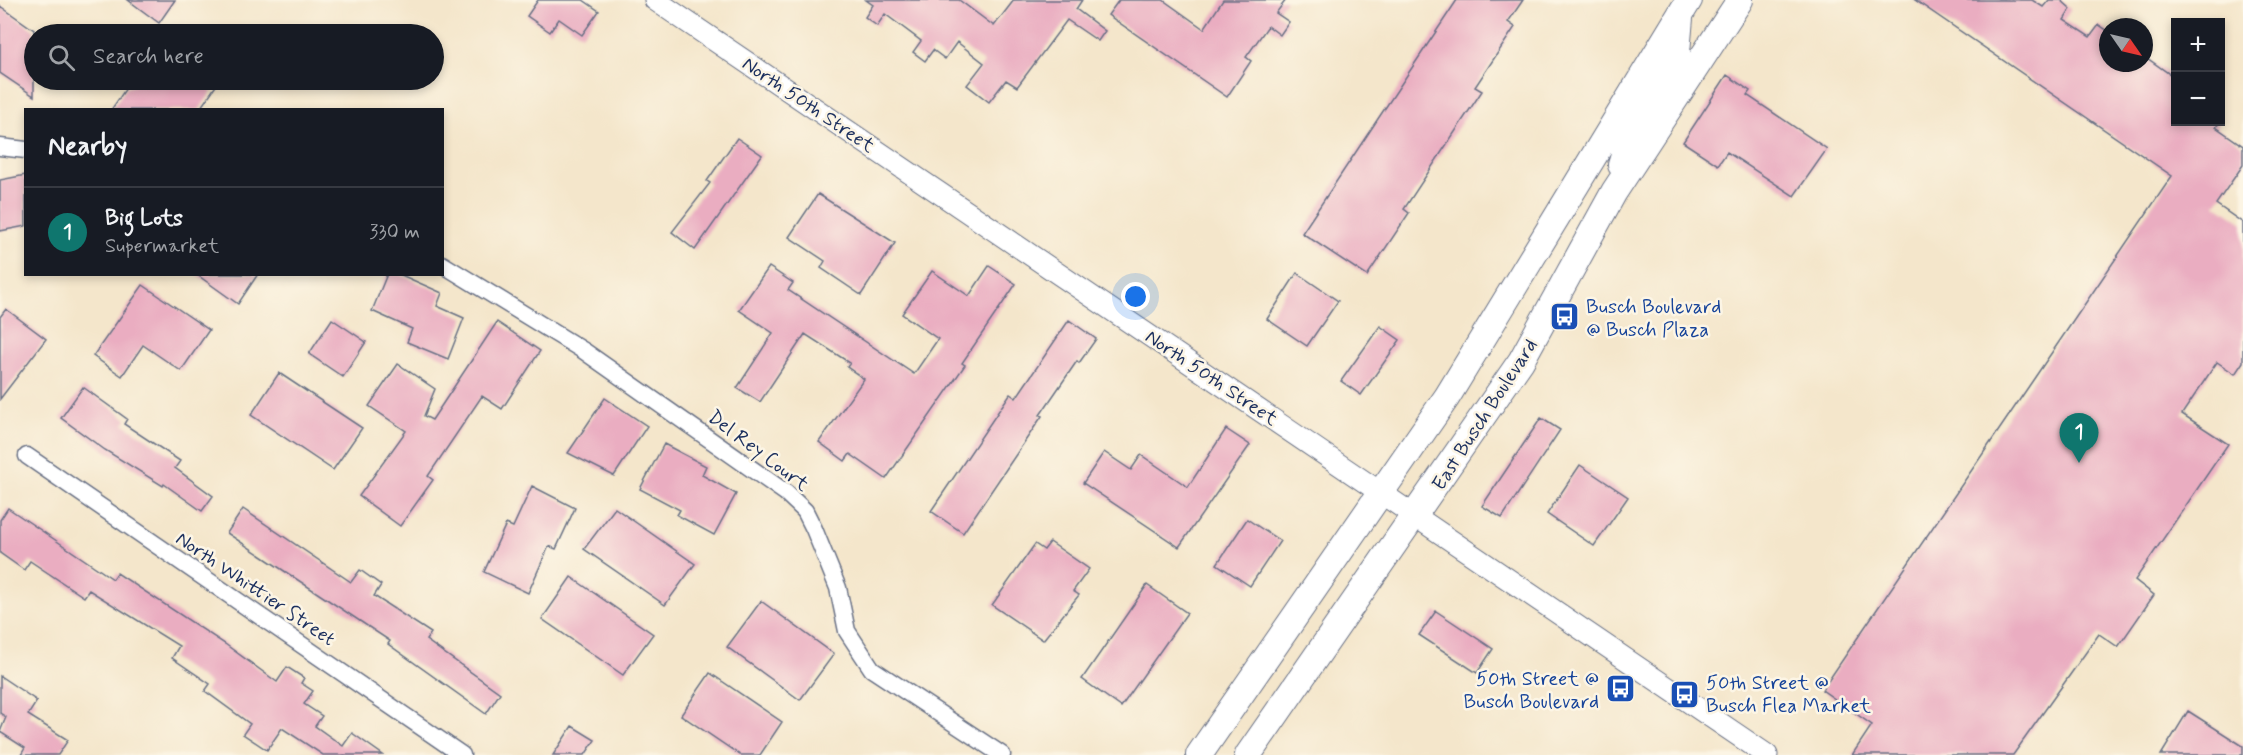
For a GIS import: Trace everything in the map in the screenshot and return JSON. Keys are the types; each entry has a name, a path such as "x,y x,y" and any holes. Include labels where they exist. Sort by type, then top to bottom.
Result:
{"main road":[{"name":"East Busch Boulevard","path":"1248,755 1521,361 1614,192 1740,0"},
{"name":"East Busch Boulevard","path":"1199,755 1447,397 1685,6"},
{"path":"1614,192 1630,136 1677,52 1685,6"}],"street":[{"name":"North 50th Street","path":"655,0 1767,755"},
{"path":"0,147 24,150"},
{"name":"Del Rey Court","path":"444,265 584,351 786,494 805,512 814,529 838,588 847,631 872,669 1002,755"},
{"name":"North Whittier Street","path":"27,456 462,755"}],"building":[{"path":"128,0 175,0 159,23"},
{"path":"538,0 583,0 599,11 582,35 559,19 550,32 527,16"},
{"path":"866,0 959,0 994,26 1014,0 1082,0 1076,9 1105,31 1098,41 1067,20 1017,87 1006,80 989,102 967,85 984,63 957,42 945,59 933,50 925,61 913,52 921,41 885,14 877,26 865,17 873,5"},
{"path":"1119,0 1163,0 1204,29 1223,0 1286,0 1276,13 1289,22 1280,35 1268,26 1246,57 1251,61 1227,97 1108,15"},
{"path":"1457,0 1523,0 1508,22 1515,27 1475,87 1482,91 1404,209 1409,213 1367,276 1302,233"},
{"path":"1915,0 2032,0 2043,7 2049,0 2061,0 2071,9 2064,20 2090,37 2099,25 2099,72 2153,72 2153,62 2171,75 2171,126 2217,126 2243,146 2243,165 2216,204 2243,223 2243,362 2235,374 2217,362 2182,414 2228,444 2135,580 2154,595 2118,647 2099,634 2013,755 1852,755 1872,725 1822,690 2172,176"},
{"path":"0,6 26,24 24,89 0,73"},
{"path":"1727,75 1750,91 1747,95 1827,149 1794,196 1727,152 1718,165 1683,142"},
{"path":"25,90 34,90 34,96"},
{"path":"125,90 213,90 200,108 112,108"},
{"path":"737,138 762,155 695,250 672,232 710,183 707,181"},
{"path":"24,175 24,226 0,231 0,180"},
{"path":"818,194 895,243 861,295 821,268 825,261 789,237"},
{"path":"989,266 1016,284 962,363 965,365 886,479 850,454 845,461 819,442 864,379 847,367 850,363 805,334 760,402 737,388 773,333 739,310 769,267 793,283 788,290 914,374 938,339 902,314 932,271 969,296"},
{"path":"1297,273 1338,301 1307,346 1267,319"},
{"path":"199,276 257,276 238,304"},
{"path":"386,276 404,276 442,293 437,306 464,318 448,359 407,342 412,329 372,311"},
{"path":"143,285 209,330 181,371 143,345 122,376 93,356"},
{"path":"6,309 46,339 0,399 0,317"},
{"path":"332,319 366,342 343,377 309,354"},
{"path":"1069,320 1096,339 1079,363 1077,361 963,533 931,511 1010,394 1016,398"},
{"path":"497,322 540,351 502,409 482,396 428,476 433,480 400,526 359,496 406,431 369,406 398,364 435,389 424,416 432,420"},
{"path":"1380,326 1400,340 1361,395 1341,381"},
{"path":"279,373 362,428 333,470 251,415"},
{"path":"83,387 127,419 124,424 180,461 175,468 213,496 202,511 164,484 163,486 105,450 61,418"},
{"path":"605,398 647,426 614,476 568,453"},
{"path":"1541,418 1560,430 1502,518 1482,506"},
{"path":"1226,429 1250,445 1179,547 1083,483 1104,452 1131,470 1141,455 1188,487"},
{"path":"664,444 706,466 702,475 736,494 714,535 677,515 680,510 640,489"},
{"path":"1580,465 1628,497 1594,546 1547,514"},
{"path":"532,486 575,508 556,549 549,546 528,593 484,572 506,524 513,527"},
{"path":"8,508 113,579 117,573 225,644 277,682 287,667 304,678 301,683 313,691 304,704 322,716 315,726 343,746 352,733 383,755 323,755 282,728 267,750 243,734 250,724 205,691 210,684 172,658 179,646 89,590 84,597 30,561 24,570 0,553 0,520"},
{"path":"615,508 695,564 665,605 584,549"},
{"path":"243,509 351,582 360,570 381,585 374,596 431,633 426,640 500,693 486,714 388,644 390,641 227,533"},
{"path":"1247,519 1280,541 1250,586 1217,564"},
{"path":"1050,542 1089,569 1073,591 1079,595 1043,640 992,605 1035,544 1044,550"},
{"path":"571,577 653,634 623,675 542,619"},
{"path":"1147,585 1187,613 1121,707 1082,679"},
{"path":"761,601 834,654 800,700 727,647"},
{"path":"1436,611 1493,649 1477,673 1419,635"},
{"path":"710,673 782,722 760,755 740,755 681,715"},
{"path":"0,676 37,701 28,715 68,740 58,755 21,755 25,748 0,732 6,717 0,713"},
{"path":"2188,711 2243,746 2243,755 2161,755"},
{"path":"572,726 595,740 585,755 553,755"}],"place":[{"name":"Busch Boulevard @ Busch Plaza","path":"1565,317"},
{"name":"Big Lots","path":"2079,463"},
{"name":"50th Street @ Busch Boulevard","path":"1620,689"},
{"name":"50th Street @ Busch Flea Market","path":"1685,694"}]}
